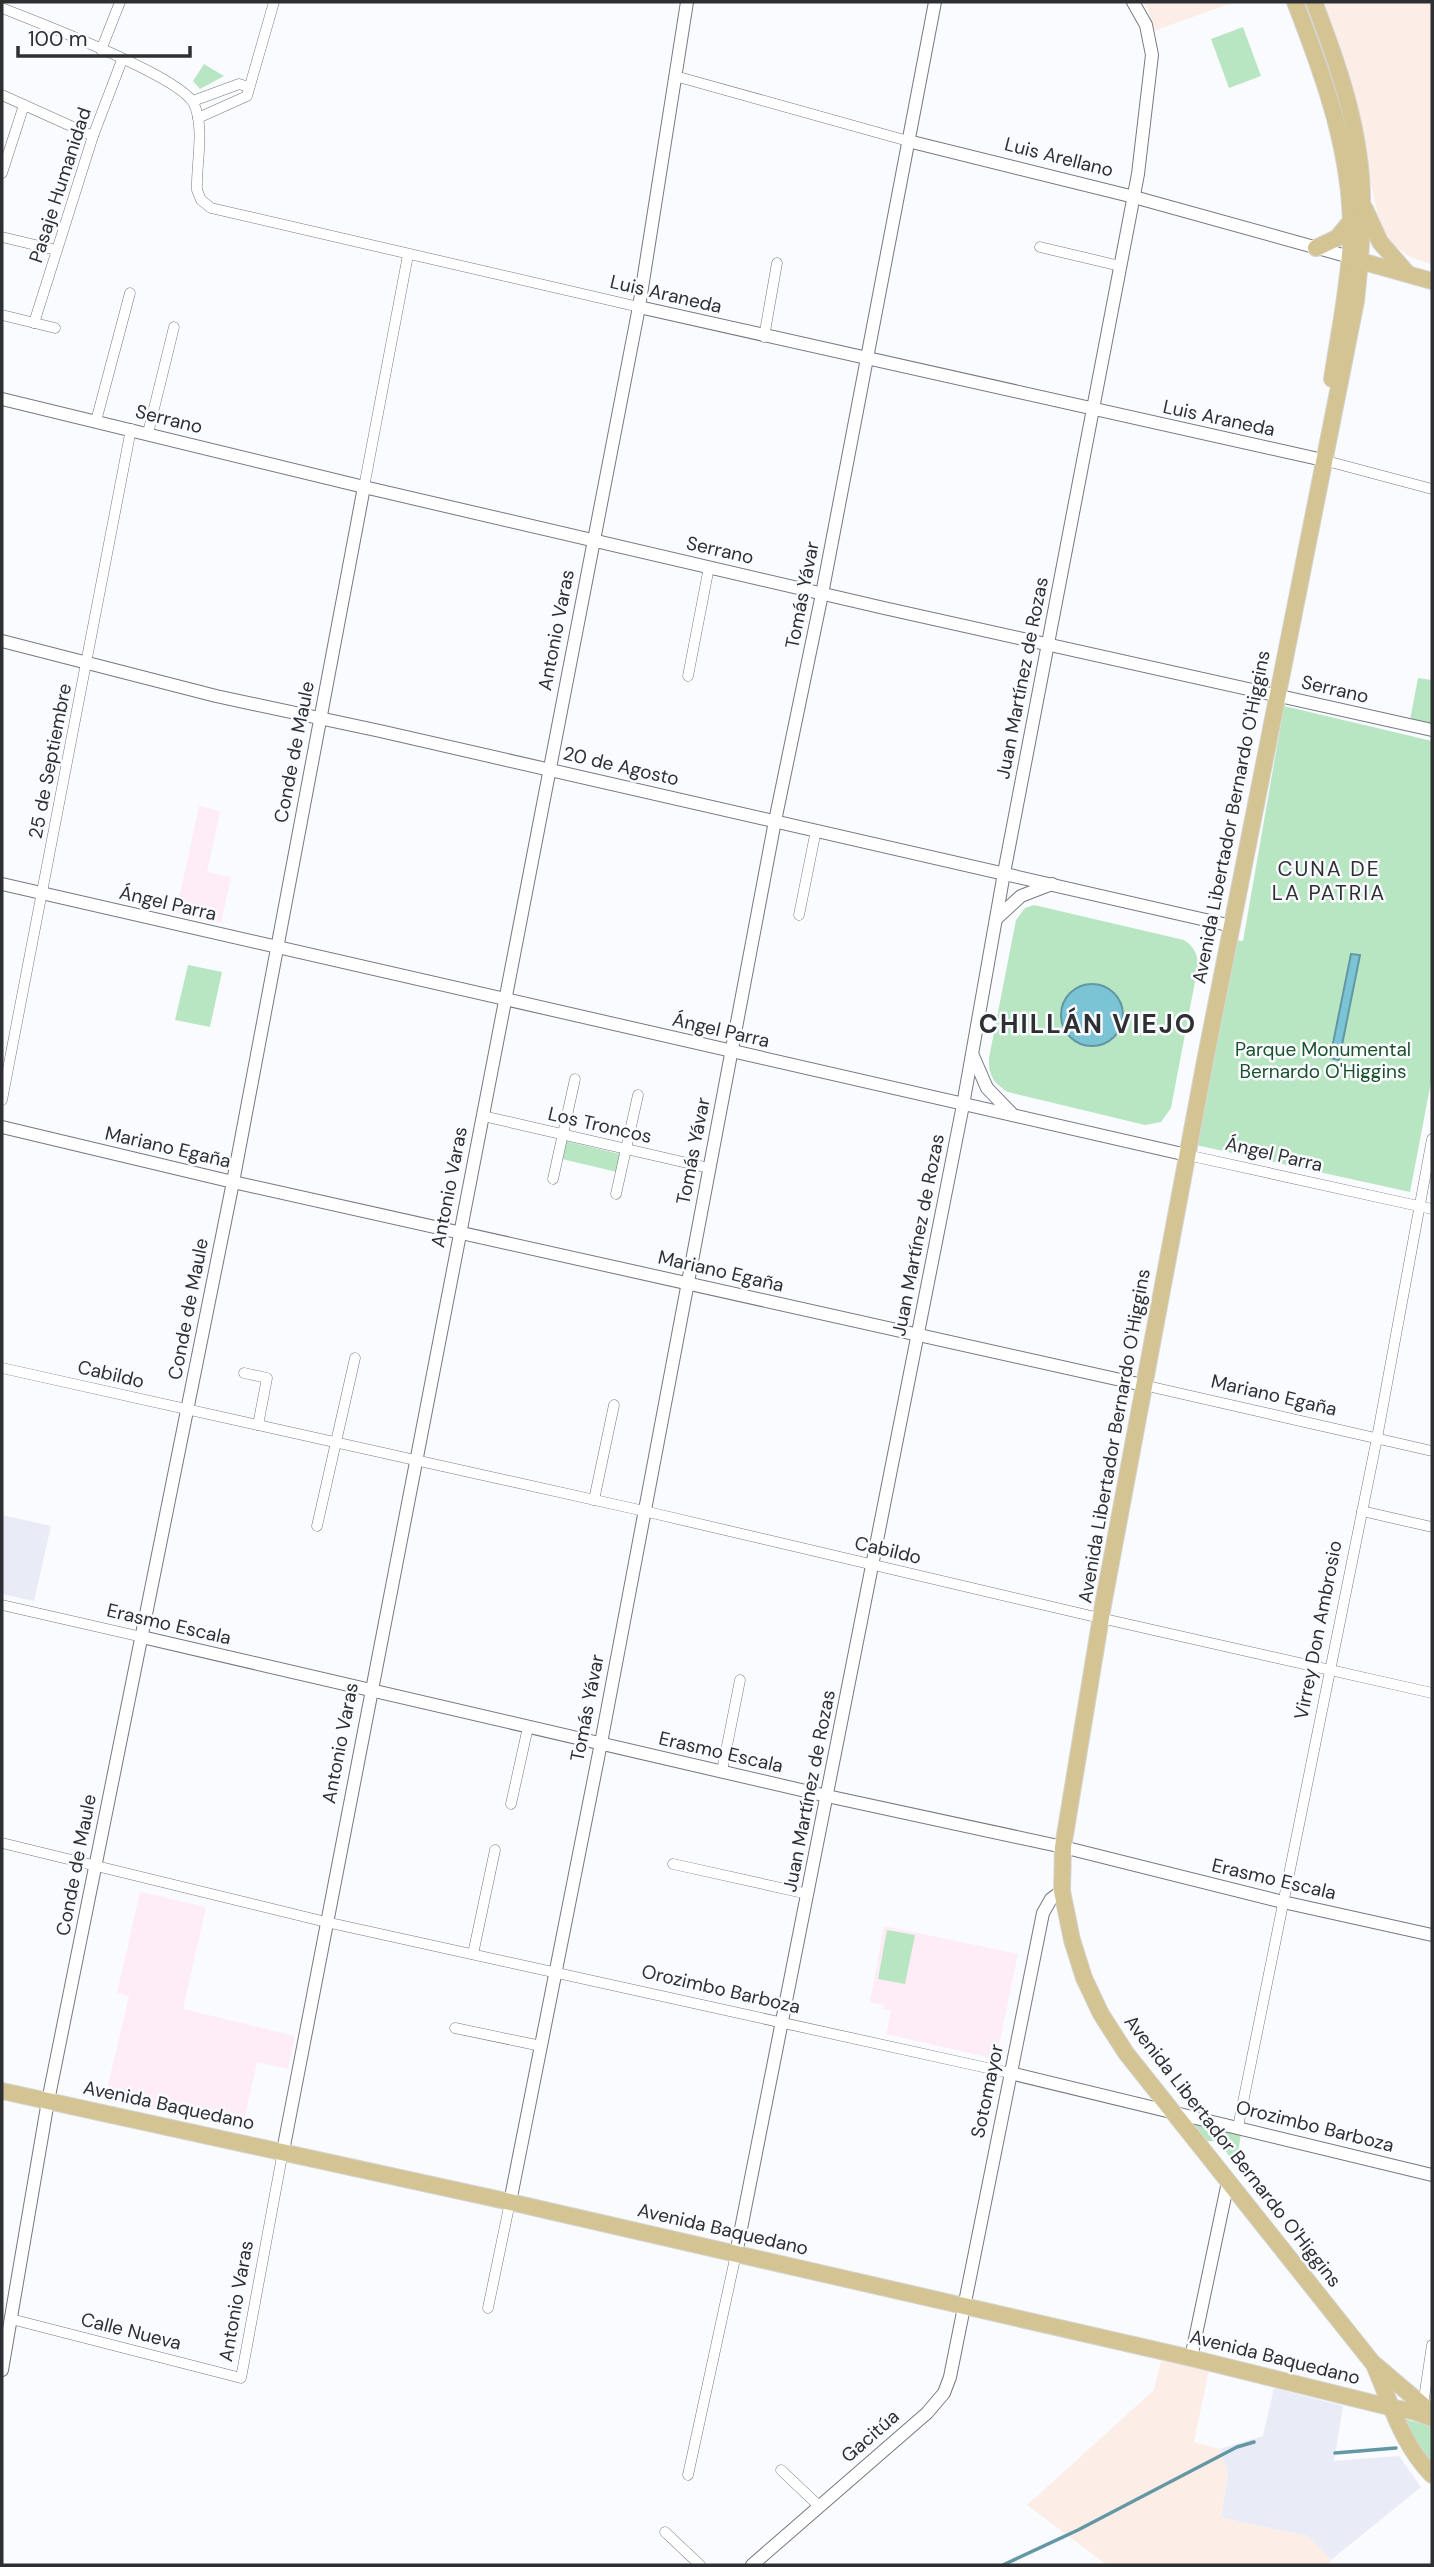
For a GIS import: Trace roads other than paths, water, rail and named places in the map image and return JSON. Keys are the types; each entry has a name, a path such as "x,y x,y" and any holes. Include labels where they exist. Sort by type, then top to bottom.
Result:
{"main road":[{"name":"Avenida Libertador Bernardo O'Higgins","path":"1294,2 1338,122 1346,165 1355,259"},
{"name":"Avenida Libertador Bernardo O'Higgins","path":"1314,2 1348,99 1357,147 1362,194 1355,259 1331,387 1328,430 1143,1385 1101,1618 1063,1847 1062,1891 1084,1978 1101,2014 1126,2053 1372,2362 1429,2412"},
{"path":"1362,194 1368,219 1380,242 1407,273"},
{"path":"1316,248 1337,238 1351,221"},
{"name":"Luis Arellano","path":"1355,259 1432,281"},
{"name":"Avenida Baquedano","path":"2,2091 510,2202 1191,2358 1393,2408 1429,2412"},
{"name":"Avenida Libertador Bernardo O'Higgins","path":"1372,2362 1406,2443 1416,2459 1432,2475"}],"street":[{"path":"101,50 120,2"},
{"path":"198,118 247,96 274,2"},
{"name":"Antonio Varas","path":"241,2378 370,1690 639,307 687,2"},
{"name":"Tomás Yávar","path":"488,2308 601,1743 775,821 822,593 935,2"},
{"name":"Juan Martínez de Rozas","path":"688,2475 736,2254 918,1336 1134,197 1143,145 1152,55 1146,24 1133,2"},
{"path":"2,8 168,81 192,101 239,84 249,87"},
{"name":"Pasaje Humanidad","path":"34,323 93,136 122,60"},
{"name":"Luis Arellano","path":"676,76 908,141 1134,197 1355,259"},
{"path":"2,95 93,136"},
{"name":"Luis Araneda","path":"192,101 198,118 197,190 206,205 217,210 764,337 1322,460 1432,489"},
{"path":"2,173 24,105"},
{"path":"2,237 56,250"},
{"path":"1040,247 1120,266"},
{"name":"Conde de Maule","path":"2,2370 48,2101 233,1182 408,255"},
{"path":"764,337 777,263"},
{"path":"96,421 130,293"},
{"path":"2,315 55,328"},
{"path":"148,433 174,327"},
{"name":"Serrano","path":"2,398 364,487 1432,730"},
{"name":"25 de Septiembre","path":"2,1100 131,429"},
{"path":"688,676 709,567"},
{"name":"20 de Agosto","path":"2,642 87,661 216,696 548,769 1232,926"},
{"path":"799,915 816,830"},
{"name":"Ángel Parra","path":"2,884 963,1105 1432,1209"},
{"path":"996,920 1021,896 1052,884"},
{"path":"972,1052 987,1088 1014,1116"},
{"path":"553,1179 575,1079"},
{"path":"617,1194 638,1094"},
{"name":"Los Troncos","path":"483,1116 709,1168"},
{"name":"Mariano Egaña","path":"2,1127 233,1182 1432,1451"},
{"name":"Virrey Don Ambrosio","path":"1238,2127 1377,1438 1432,1139"},
{"path":"317,1526 355,1358"},
{"name":"Cabildo","path":"2,1368 644,1511 1432,1693"},
{"path":"244,1373 267,1378 258,1425"},
{"path":"594,1500 614,1405"},
{"path":"1362,1511 1432,1527"},
{"name":"Erasmo Escala","path":"2,1605 827,1796 1063,1847 1283,1902 1432,1935"},
{"path":"722,1772 740,1680"},
{"path":"511,1804 528,1727"},
{"name":"Orozimbo Barboza","path":"2,1843 326,1922 1174,2111 1432,2175"},
{"path":"473,1954 495,1850"},
{"path":"673,1864 808,1894"},
{"name":"Sotomayor","path":"965,2306 1043,1913 1051,1899 1062,1891"},
{"path":"455,2028 541,2046"},
{"path":"1191,2358 1228,2182"},
{"name":"Gacitúa","path":"752,2565 939,2400 950,2377 965,2306"},
{"name":"Calle Nueva","path":"11,2319 241,2378"},
{"path":"1429,2412 1432,2345"},
{"path":"781,2470 819,2506"},
{"path":"665,2532 701,2565"}],"water":[{"path":"1351,954 1360,955 1339,1060 1330,1058"},
{"path":"1092,984 1114,993 1123,1015 1114,1037 1092,1046 1070,1037 1061,1015 1070,993"}],"waterway":[{"path":"1003,2565 1078,2530 1237,2447 1254,2442"},
{"path":"1335,2453 1396,2448"}],"district":[{"name":"CUNA DE LA PATRIA","path":"1329,881"},
{"name":"CHILLÁN VIEJO","path":"1088,1024"}],"park label":[{"name":"Parque Monumental Bernardo O'Higgins","path":"1323,1060"}]}
